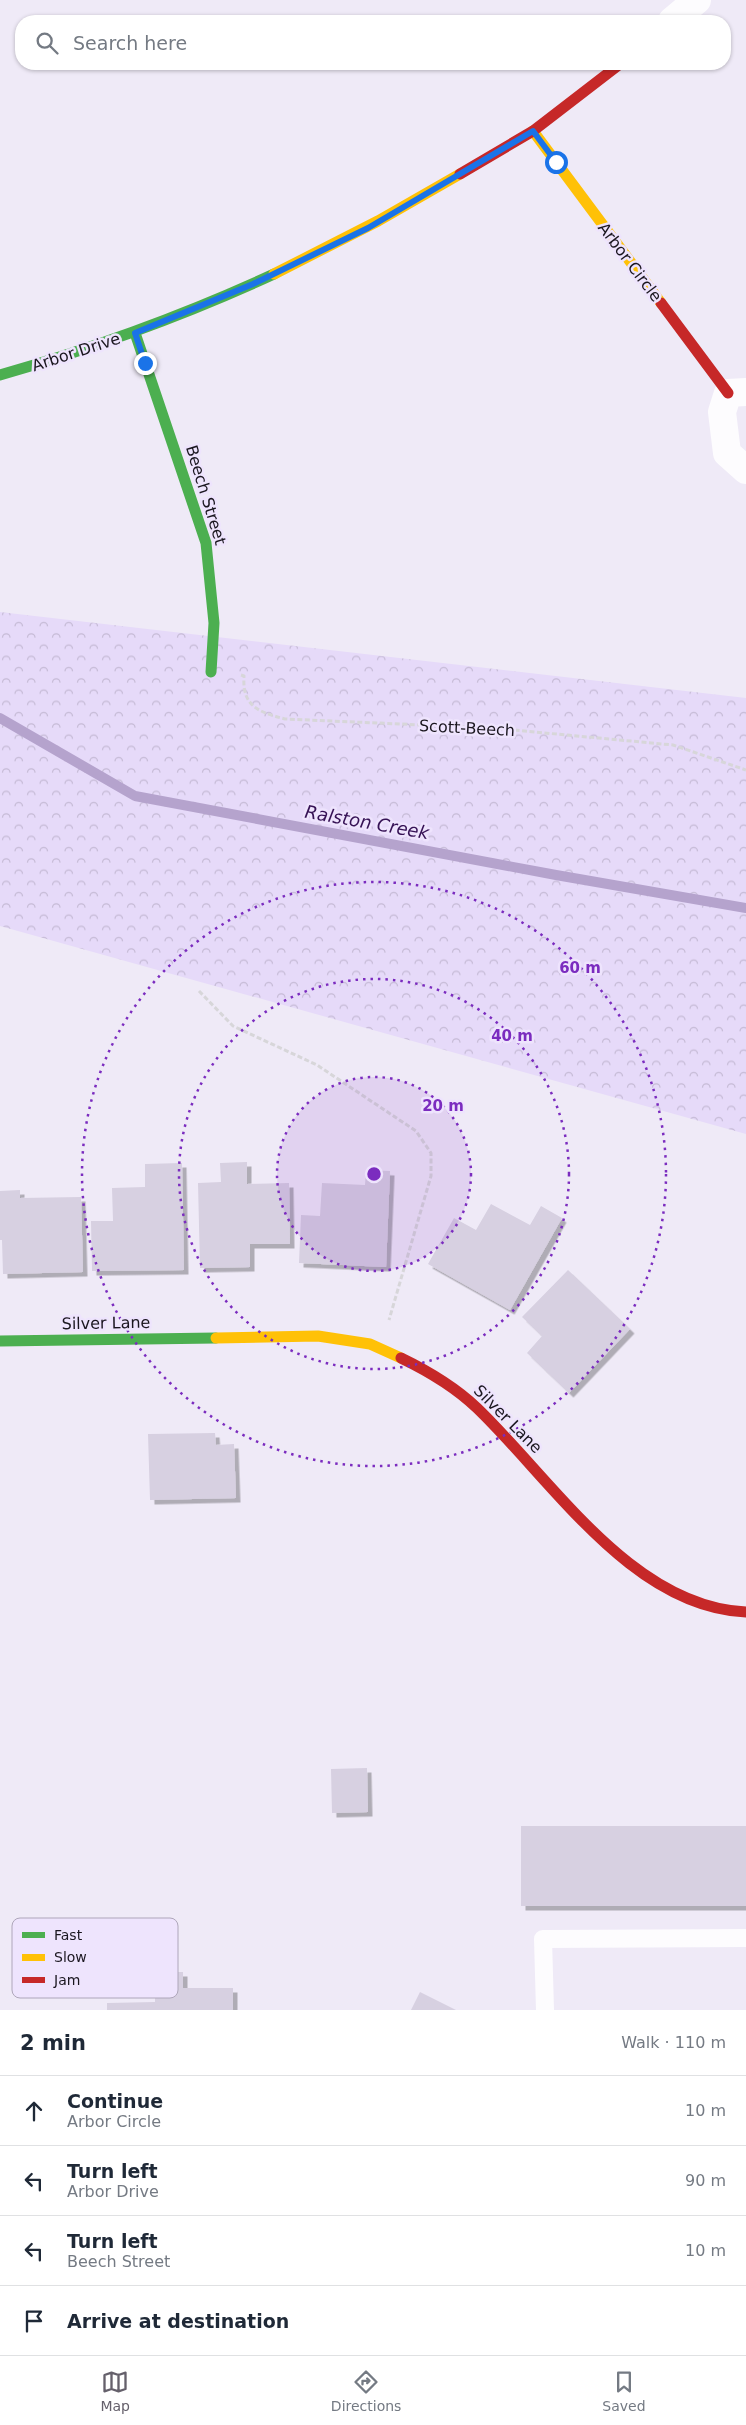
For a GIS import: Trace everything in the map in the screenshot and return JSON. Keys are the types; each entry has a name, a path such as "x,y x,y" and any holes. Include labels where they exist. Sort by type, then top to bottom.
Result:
{"street":[{"path":"679,15 697,0"},
{"name":"Arbor Drive","path":"0,375 35,366 135,333 253,284 368,228 533,131 612,70"},
{"name":"Arbor Circle","path":"533,131 737,393 722,412 727,453 746,470"},
{"name":"Beech Street","path":"135,333 206,542 214,623 211,672"},
{"name":"Silver Lane","path":"0,1341 318,1336 370,1344 427,1370 476,1407 616,1554 669,1591 725,1611 746,1612"}],"lane":[{"path":"545,2010 543,1939 746,1938"}],"path":[{"name":"Scott-Beech","path":"211,672 244,676 243,691 250,704 263,714 284,719 492,728 673,745 746,770"},
{"path":"199,991 233,1026 317,1065 416,1131 431,1153 432,1176 380,1349"}],"green space":[{"path":"0,612 746,698 746,1134 0,926"}],"building":[{"path":"247,1162 247,1184 289,1183 290,1244 250,1244 250,1267 200,1268 198,1183 221,1182 220,1163"},
{"path":"182,1163 184,1270 92,1271 91,1221 113,1221 112,1188 145,1187 145,1164"},
{"path":"366,1170 390,1171 386,1267 299,1263 301,1215 320,1216 322,1183 365,1185"},
{"path":"20,1190 20,1198 81,1197 83,1272 3,1274 2,1240 0,1240 0,1191"},
{"path":"491,1204 530,1225 541,1206 562,1218 510,1310 428,1264 454,1218 476,1230"},
{"path":"568,1270 630,1329 569,1393 527,1353 542,1336 522,1317"},
{"path":"215,1433 216,1445 234,1444 236,1498 150,1500 148,1434"},
{"path":"367,1768 368,1812 332,1813 331,1769"},
{"path":"521,1826 746,1826 746,1906 521,1906"},
{"path":"178,1972 183,1972 183,1988 233,1988 233,2010 107,2010 107,2003 155,2002 155,1998 178,1998"},
{"path":"420,1992 456,2010 411,2010"}],"waterway":[{"name":"Ralston Creek","path":"0,718 135,796 556,875 746,908"}],"traffic: fast":[{"path":"0,375 70,354 139,330 274,274"},
{"path":"135,333 206,543 214,623 211,672"},
{"path":"0,1341 216,1338"}],"traffic: slow":[{"path":"533,131 661,303"},
{"path":"274,274 378,221 460,174"},
{"path":"216,1338 318,1336 370,1344 401,1358"}],"traffic: jam":[{"path":"460,174 533,131 612,70"},
{"path":"661,303 728,393"},
{"path":"401,1358 441,1380 469,1400 565,1503 631,1565 667,1588 705,1605 746,1612"}],"route":[{"path":"145,363 135,333 253,284 368,228 533,131 556,162"}]}
